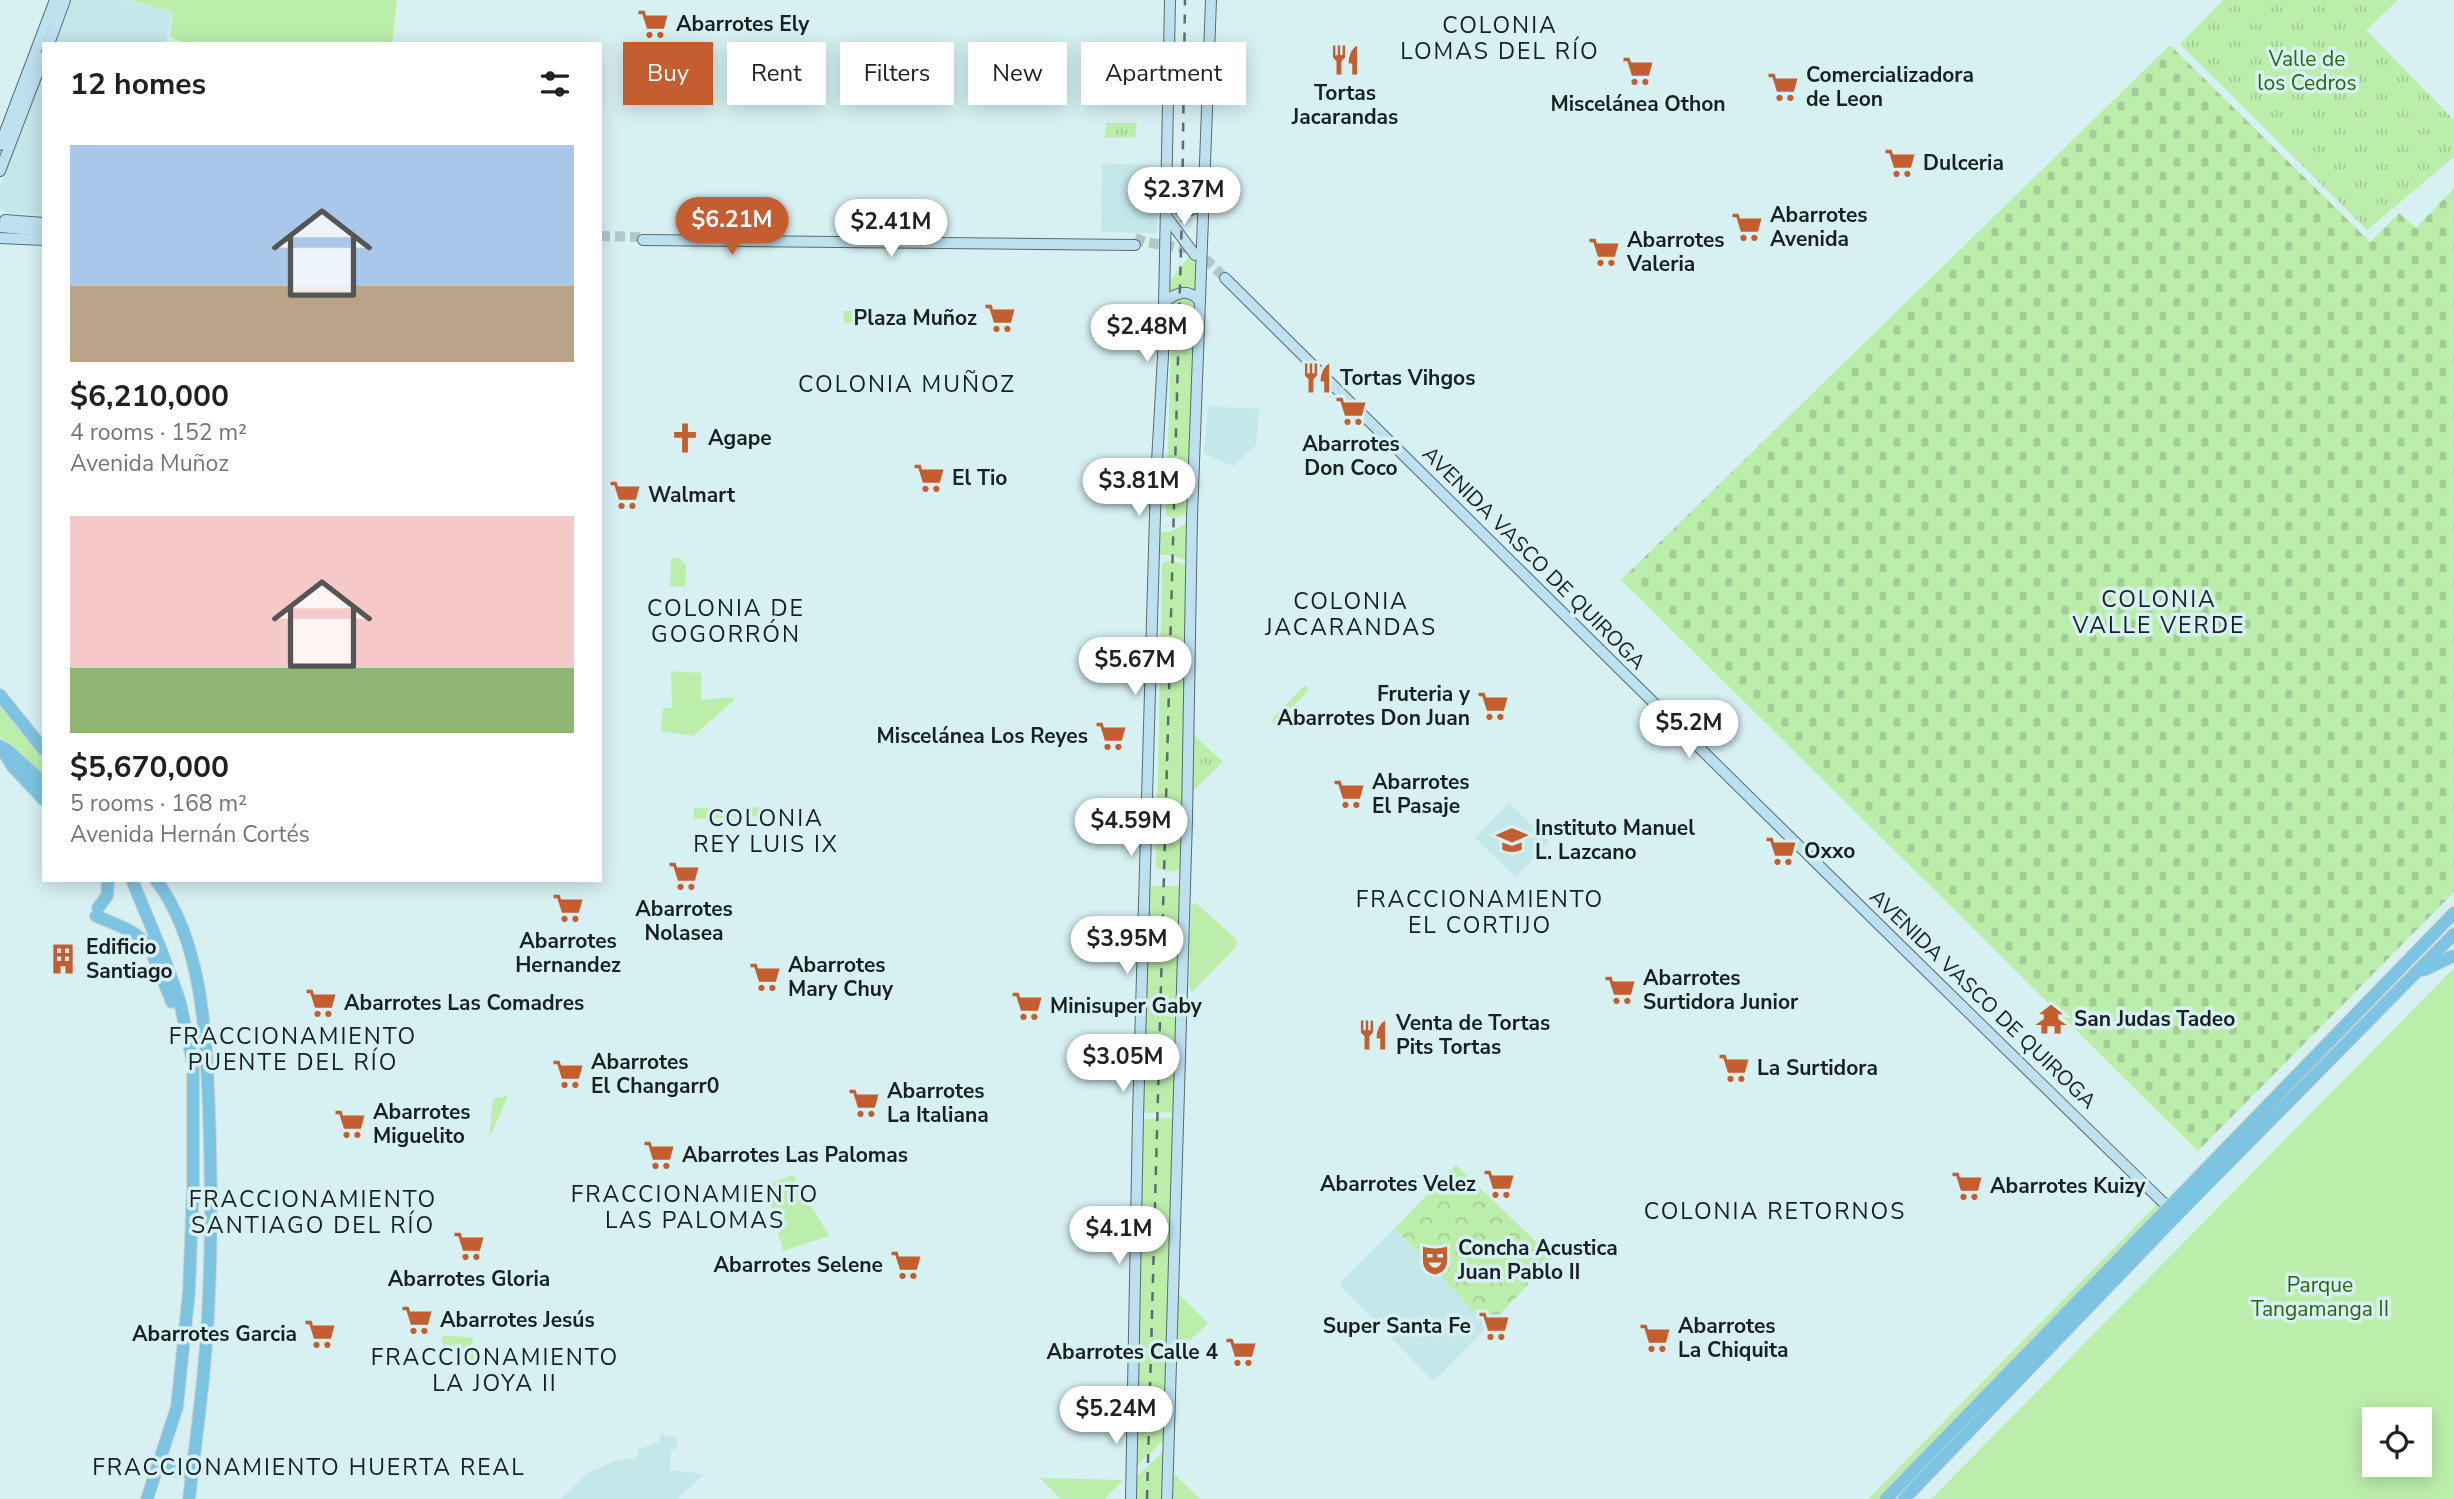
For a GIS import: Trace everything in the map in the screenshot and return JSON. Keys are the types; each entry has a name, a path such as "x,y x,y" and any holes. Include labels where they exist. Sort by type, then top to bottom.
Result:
{"main road":[{"path":"0,145 55,0"},
{"path":"49,42 65,0"},
{"path":"1130,1499 1138,1116 1156,479 1164,303 1170,0"},
{"path":"1167,1499 1187,818 1191,539 1212,0"},
{"path":"0,171 42,61"},
{"path":"1166,200 1182,211 1192,210 1204,202"},
{"path":"1166,216 1195,255"},
{"path":"2,221 42,223"},
{"path":"2,221 42,230"},
{"path":"0,238 42,240"},
{"path":"643,238 1135,242"},
{"name":"AVENIDA VASCO DE QUIROGA","path":"1225,278 1568,620 2173,1212"},
{"path":"1164,303 1171,296 1183,292 1194,295 1200,301"},
{"path":"0,695 42,748"},
{"path":"0,745 42,781"},
{"path":"0,745 13,767 42,798"},
{"path":"108,882 107,896 97,912 135,932 150,948 188,1038"},
{"path":"133,882 180,1002 193,1077 189,1291 177,1407 147,1499"},
{"path":"157,882 187,937 200,999 207,1061 212,1187 209,1294 202,1391 189,1499"},
{"path":"2213,1171 2454,913"},
{"path":"2417,950 2454,919"},
{"path":"1886,1499 2454,934"},
{"path":"2414,975 2453,956"},
{"path":"1904,1499 2173,1212"},
{"path":"159,1465 175,1471 192,1472"}],"shaded area":[{"path":"70,0 122,0 173,12 166,42 55,42"},
{"path":"42,75 42,216 7,213 0,208 0,186"},
{"path":"1102,163 1158,165 1157,233 1101,232"},
{"path":"1208,406 1259,409 1256,445 1234,466 1204,454"},
{"name":"Instituto Manuel L. Lazcano","path":"1509,803 1549,842 1516,877 1475,838"},
{"path":"1395,1228 1490,1325 1433,1381 1339,1284"},
{"path":"664,1433 665,1437 677,1437 677,1449 671,1450 670,1470 704,1474 677,1499 561,1499 589,1472 617,1460 619,1462 637,1458 639,1449 660,1441 659,1435"}],"green space":[{"path":"127,0 397,0 392,42 181,42 170,36 173,12"},
{"name":"Valle de los Cedros","path":"2223,0 2398,0 2366,30 2454,120 2454,157 2367,230 2180,44"},
{"path":"2170,45 2370,242 2399,213 2416,228 2454,188 2454,892 2198,1151 1621,580"},
{"path":"1106,123 1137,123 1135,137 1105,138"},
{"path":"1190,255 1199,262 1197,294 1166,297 1172,279"},
{"path":"1178,295 1197,302 1190,512 1175,517 1166,515 1172,303"},
{"path":"843,311 892,311 892,322 844,323"},
{"path":"1189,522 1187,561 1172,555 1157,555 1158,531 1170,532"},
{"path":"671,558 678,558 686,565 685,587 670,586"},
{"path":"1172,560 1186,565 1182,867 1169,872 1156,867 1162,563"},
{"path":"671,671 701,673 701,700 733,697 733,701 693,736 661,731 663,708 672,708"},
{"path":"1305,685 1309,690 1275,725 1271,720"},
{"path":"0,704 42,757 42,779 0,736"},
{"path":"1192,733 1223,762 1190,794"},
{"path":"774,807 775,816 694,819 694,808"},
{"path":"1148,886 1182,886 1175,1112 1141,1113"},
{"path":"1196,903 1237,940 1236,947 1192,992 1189,988 1191,905"},
{"name":"Parque Tangamanga II","path":"2454,968 2454,1499 1931,1499"},
{"path":"508,1096 489,1139 493,1098"},
{"path":"1175,1118 1170,1227 1138,1229 1140,1119"},
{"path":"1456,1165 1553,1258 1490,1325 1484,1322 1395,1228"},
{"path":"793,1175 829,1236 783,1251 765,1185"},
{"path":"2158,1203 2164,1208 1881,1499 1868,1499"},
{"path":"1170,1232 1165,1439 1134,1468 1138,1233"},
{"path":"1175,1291 1208,1323 1175,1355"},
{"path":"447,1335 472,1338 476,1360 456,1361 441,1340"},
{"path":"1165,1450 1164,1499 1133,1499 1133,1480"},
{"path":"1170,1470 1200,1499 1169,1499"},
{"path":"1040,1478 1123,1480 1105,1499 1061,1499"}],"tunnel":[{"path":"602,236 643,237"},
{"path":"1135,238 1196,250 1225,278"}],"railway":[{"path":"1147,1499 1182,211 1185,0"}],"place":[{"name":"Abarrotes Ely","path":"653,24"},
{"name":"Tortas Jacarandas","path":"1345,60"},
{"name":"Miscelánea Othon","path":"1638,71"},
{"name":"Comercializadora de Leon","path":"1783,87"},
{"name":"Dulceria","path":"1900,163"},
{"name":"Abarrotes Avenida","path":"1747,227"},
{"name":"Abarrotes Valeria","path":"1604,252"},
{"name":"Plaza Muñoz","path":"1000,318"},
{"name":"Tortas Vihgos","path":"1317,378"},
{"name":"Abarrotes Don Coco","path":"1351,411"},
{"name":"Agape","path":"685,438"},
{"name":"El Tio","path":"929,478"},
{"name":"Walmart","path":"625,495"},
{"name":"Fruteria y Abarrotes Don Juan","path":"1493,706"},
{"name":"Miscelánea Los Reyes","path":"1111,736"},
{"name":"Abarrotes El Pasaje","path":"1349,794"},
{"name":"Instituto Manuel L. Lazcano","path":"1512,840"},
{"name":"Oxxo","path":"1781,851"},
{"name":"Abarrotes Nolasea","path":"684,876"},
{"name":"Abarrotes Hernandez","path":"568,908"},
{"name":"Edificio Santiago","path":"63,959"},
{"name":"Abarrotes Mary Chuy","path":"765,977"},
{"name":"Abarrotes Surtidora Junior","path":"1620,990"},
{"name":"Abarrotes Las Comadres","path":"321,1003"},
{"name":"Minisuper Gaby","path":"1027,1006"},
{"name":"San Judas Tadeo","path":"2051,1019"},
{"name":"Venta de Tortas Pits Tortas","path":"1373,1035"},
{"name":"La Surtidora","path":"1734,1068"},
{"name":"Abarrotes El Changarr0","path":"568,1074"},
{"name":"Abarrotes La Italiana","path":"864,1103"},
{"name":"Abarrotes Miguelito","path":"350,1124"},
{"name":"Abarrotes Las Palomas","path":"659,1155"},
{"name":"Abarrotes Velez","path":"1499,1184"},
{"name":"Abarrotes Kuizy","path":"1967,1186"},
{"name":"Abarrotes Gloria","path":"469,1246"},
{"name":"Concha Acustica Juan Pablo II","path":"1435,1260"},
{"name":"Abarrotes Selene","path":"906,1265"},
{"name":"Abarrotes Jesús","path":"417,1320"},
{"name":"Super Santa Fe","path":"1494,1326"},
{"name":"Abarrotes Garcia","path":"320,1334"},
{"name":"Abarrotes La Chiquita","path":"1655,1338"},
{"name":"Abarrotes Calle 4","path":"1241,1352"}],"district":[{"name":"COLONIA LOMAS DEL RÍO","path":"1500,38"},
{"name":"COLONIA MUÑOZ","path":"907,384"},
{"name":"COLONIA VALLE VERDE","path":"2159,612"},
{"name":"COLONIA JACARANDAS","path":"1351,614"},
{"name":"COLONIA DE GOGORRÓN","path":"726,621"},
{"name":"COLONIA REY LUIS IX","path":"766,831"},
{"name":"FRACCIONAMIENTO EL CORTIJO","path":"1480,912"},
{"name":"FRACCIONAMIENTO PUENTE DEL RÍO","path":"293,1049"},
{"name":"FRACCIONAMIENTO LAS PALOMAS","path":"695,1207"},
{"name":"COLONIA RETORNOS","path":"1775,1211"},
{"name":"FRACCIONAMIENTO SANTIAGO DEL RÍO","path":"313,1212"},
{"name":"FRACCIONAMIENTO LA JOYA II","path":"495,1370"},
{"name":"FRACCIONAMIENTO HUERTA REAL","path":"309,1467"}]}
